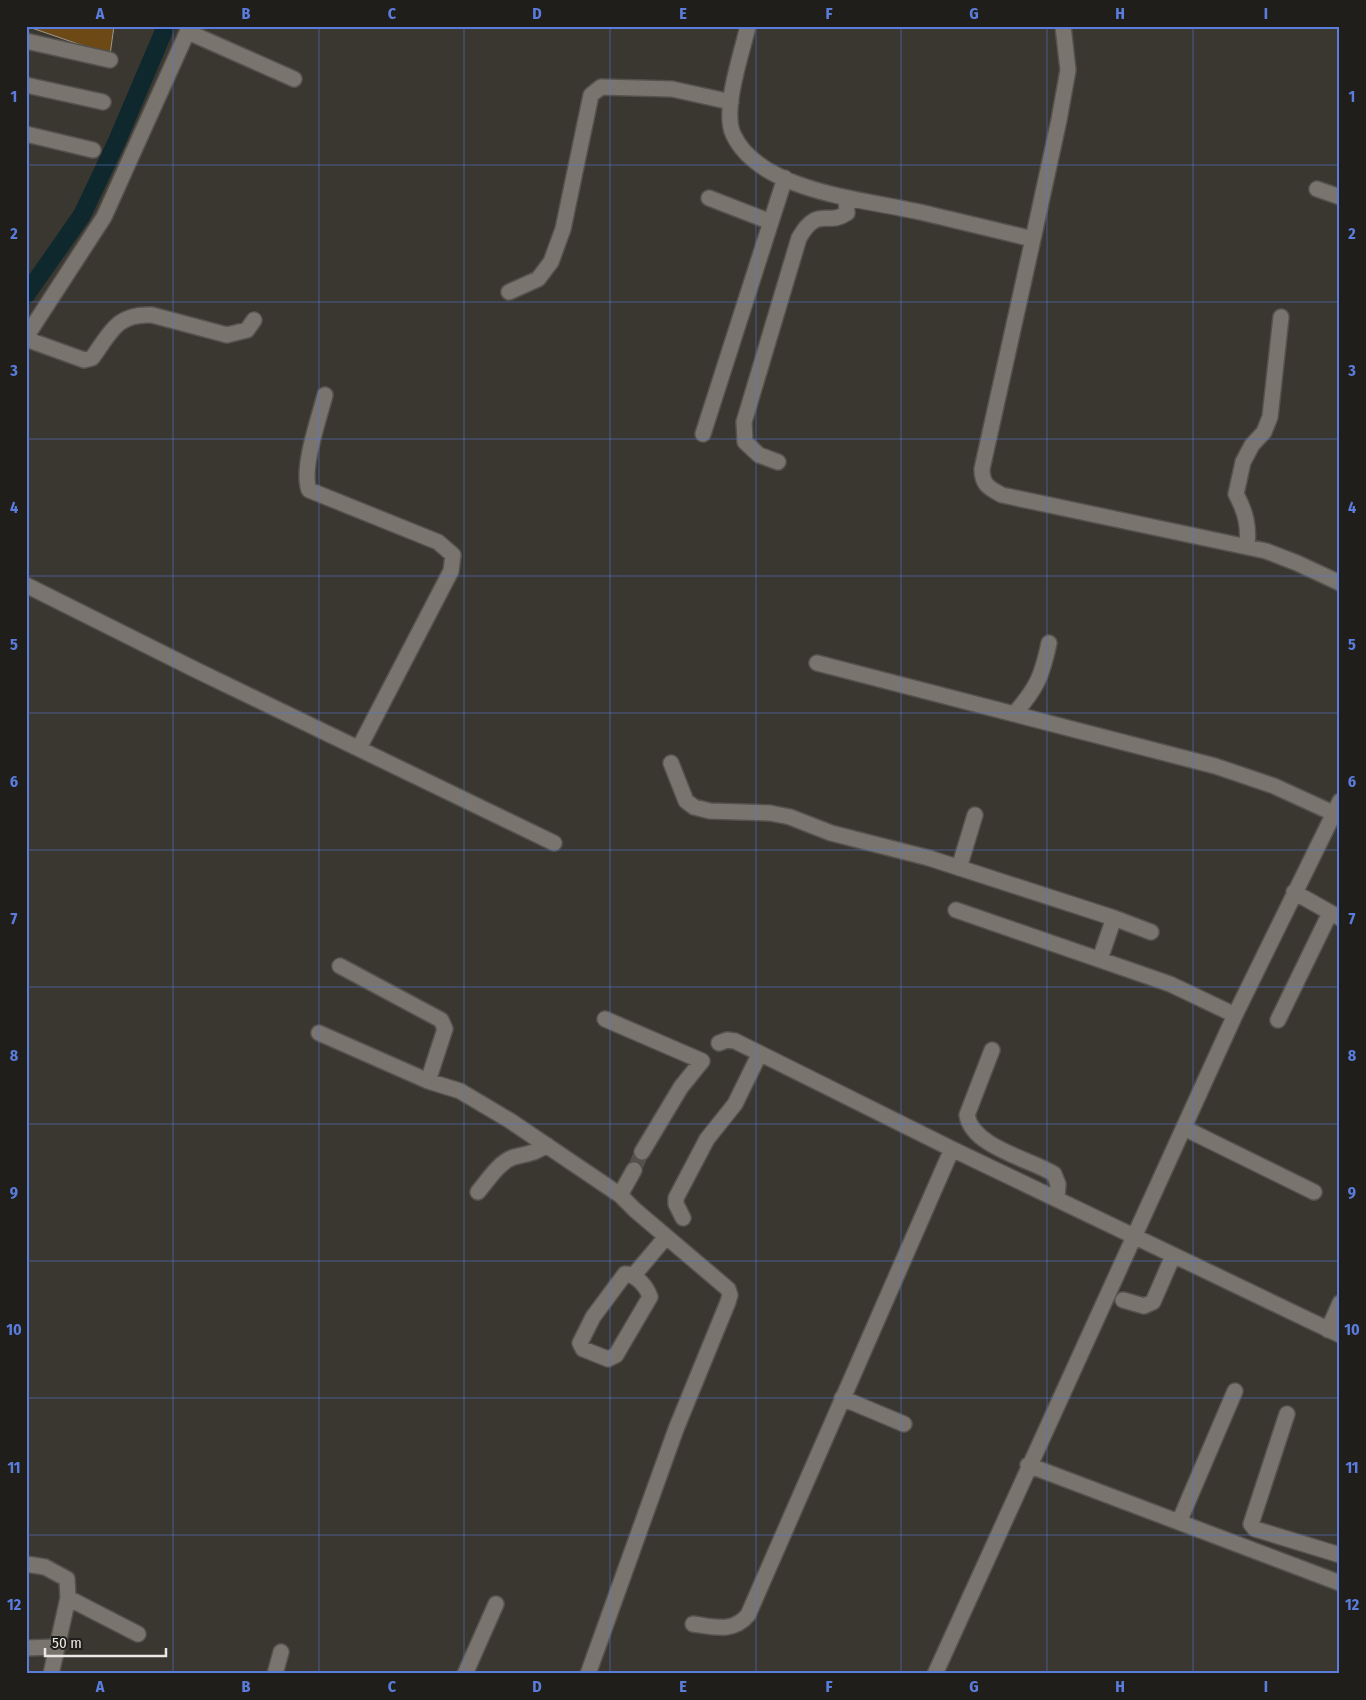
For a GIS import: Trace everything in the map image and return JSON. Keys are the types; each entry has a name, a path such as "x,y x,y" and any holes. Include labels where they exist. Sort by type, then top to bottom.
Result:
{"street":[{"path":"748,26 729,111 733,133 751,158 784,178 846,198 914,211 1033,239"},
{"path":"1063,26 1068,70 982,469 982,479 987,487 1002,495 1247,547 1297,563 1340,583"},
{"path":"254,320 247,330 227,335 152,315 139,314 119,323 106,336 92,358 84,360 26,338 104,217 189,29 294,79"},
{"path":"26,42 110,60"},
{"path":"26,85 103,102"},
{"path":"508,292 538,279 551,262 563,229 591,95 601,87 672,89 731,102"},
{"path":"26,134 93,150"},
{"path":"703,434 784,178"},
{"path":"1317,189 1340,197"},
{"path":"709,198 770,222"},
{"path":"778,462 759,455 745,442 744,422 799,238 805,227 815,219 841,217 847,213 846,198"},
{"path":"1247,547 1248,526 1246,512 1236,494 1243,462 1252,445 1264,432 1270,417 1281,317"},
{"path":"325,395 309,462 306,481 309,490 438,542 453,555 451,571 359,748"},
{"path":"26,585 554,843"},
{"path":"1014,714 1032,694 1042,673 1049,643"},
{"path":"817,663 1215,766 1337,807 1235,1015 1135,1236 1028,1465 935,1674"},
{"path":"672,763 686,801 694,807 710,811 770,813 790,817 831,833 958,868 1114,918 1151,932"},
{"path":"958,868 975,815"},
{"path":"1278,1020 1335,915 1294,892"},
{"path":"956,910 1170,984 1235,1015"},
{"path":"1100,959 1114,918"},
{"path":"340,966 442,1020 444,1029 428,1081"},
{"path":"605,1020 702,1061 681,1087 642,1152"},
{"path":"319,1033 428,1081 460,1092 547,1145 620,1195 728,1289 730,1295 676,1429 588,1674"},
{"path":"719,1043 727,1040 735,1041 758,1055 1334,1332 1340,1303"},
{"path":"992,1050 967,1115 968,1122 984,1139 1054,1174 1058,1184 1057,1199"},
{"path":"683,1218 676,1204 676,1198 707,1139 735,1104 758,1055"},
{"path":"1184,1128 1314,1192"},
{"path":"478,1192 502,1164 513,1157 534,1154 547,1145"},
{"path":"693,1624 728,1628 742,1622 748,1614 952,1149"},
{"path":"620,1195 634,1170"},
{"path":"633,1276 666,1237"},
{"path":"1124,1300 1144,1306 1153,1302 1173,1256"},
{"path":"624,1275 633,1276 646,1288 650,1297 616,1355 608,1359 583,1349 580,1343 593,1317 624,1275"},
{"path":"1179,1522 1235,1391"},
{"path":"842,1398 904,1424"},
{"path":"1287,1414 1251,1524 1255,1529 1340,1555"},
{"path":"1028,1465 1340,1583"},
{"path":"26,1564 45,1567 67,1579 68,1598 51,1674"},
{"path":"68,1598 138,1634"},
{"path":"465,1674 496,1604"},
{"path":"26,1648 57,1647"},
{"path":"275,1674 281,1652"}],"building":[{"path":"26,26 114,26 110,55"}],"waterway":[{"path":"26,295 82,215 117,141 166,26"}],"tunnel":[{"path":"634,1170 642,1152"}]}
